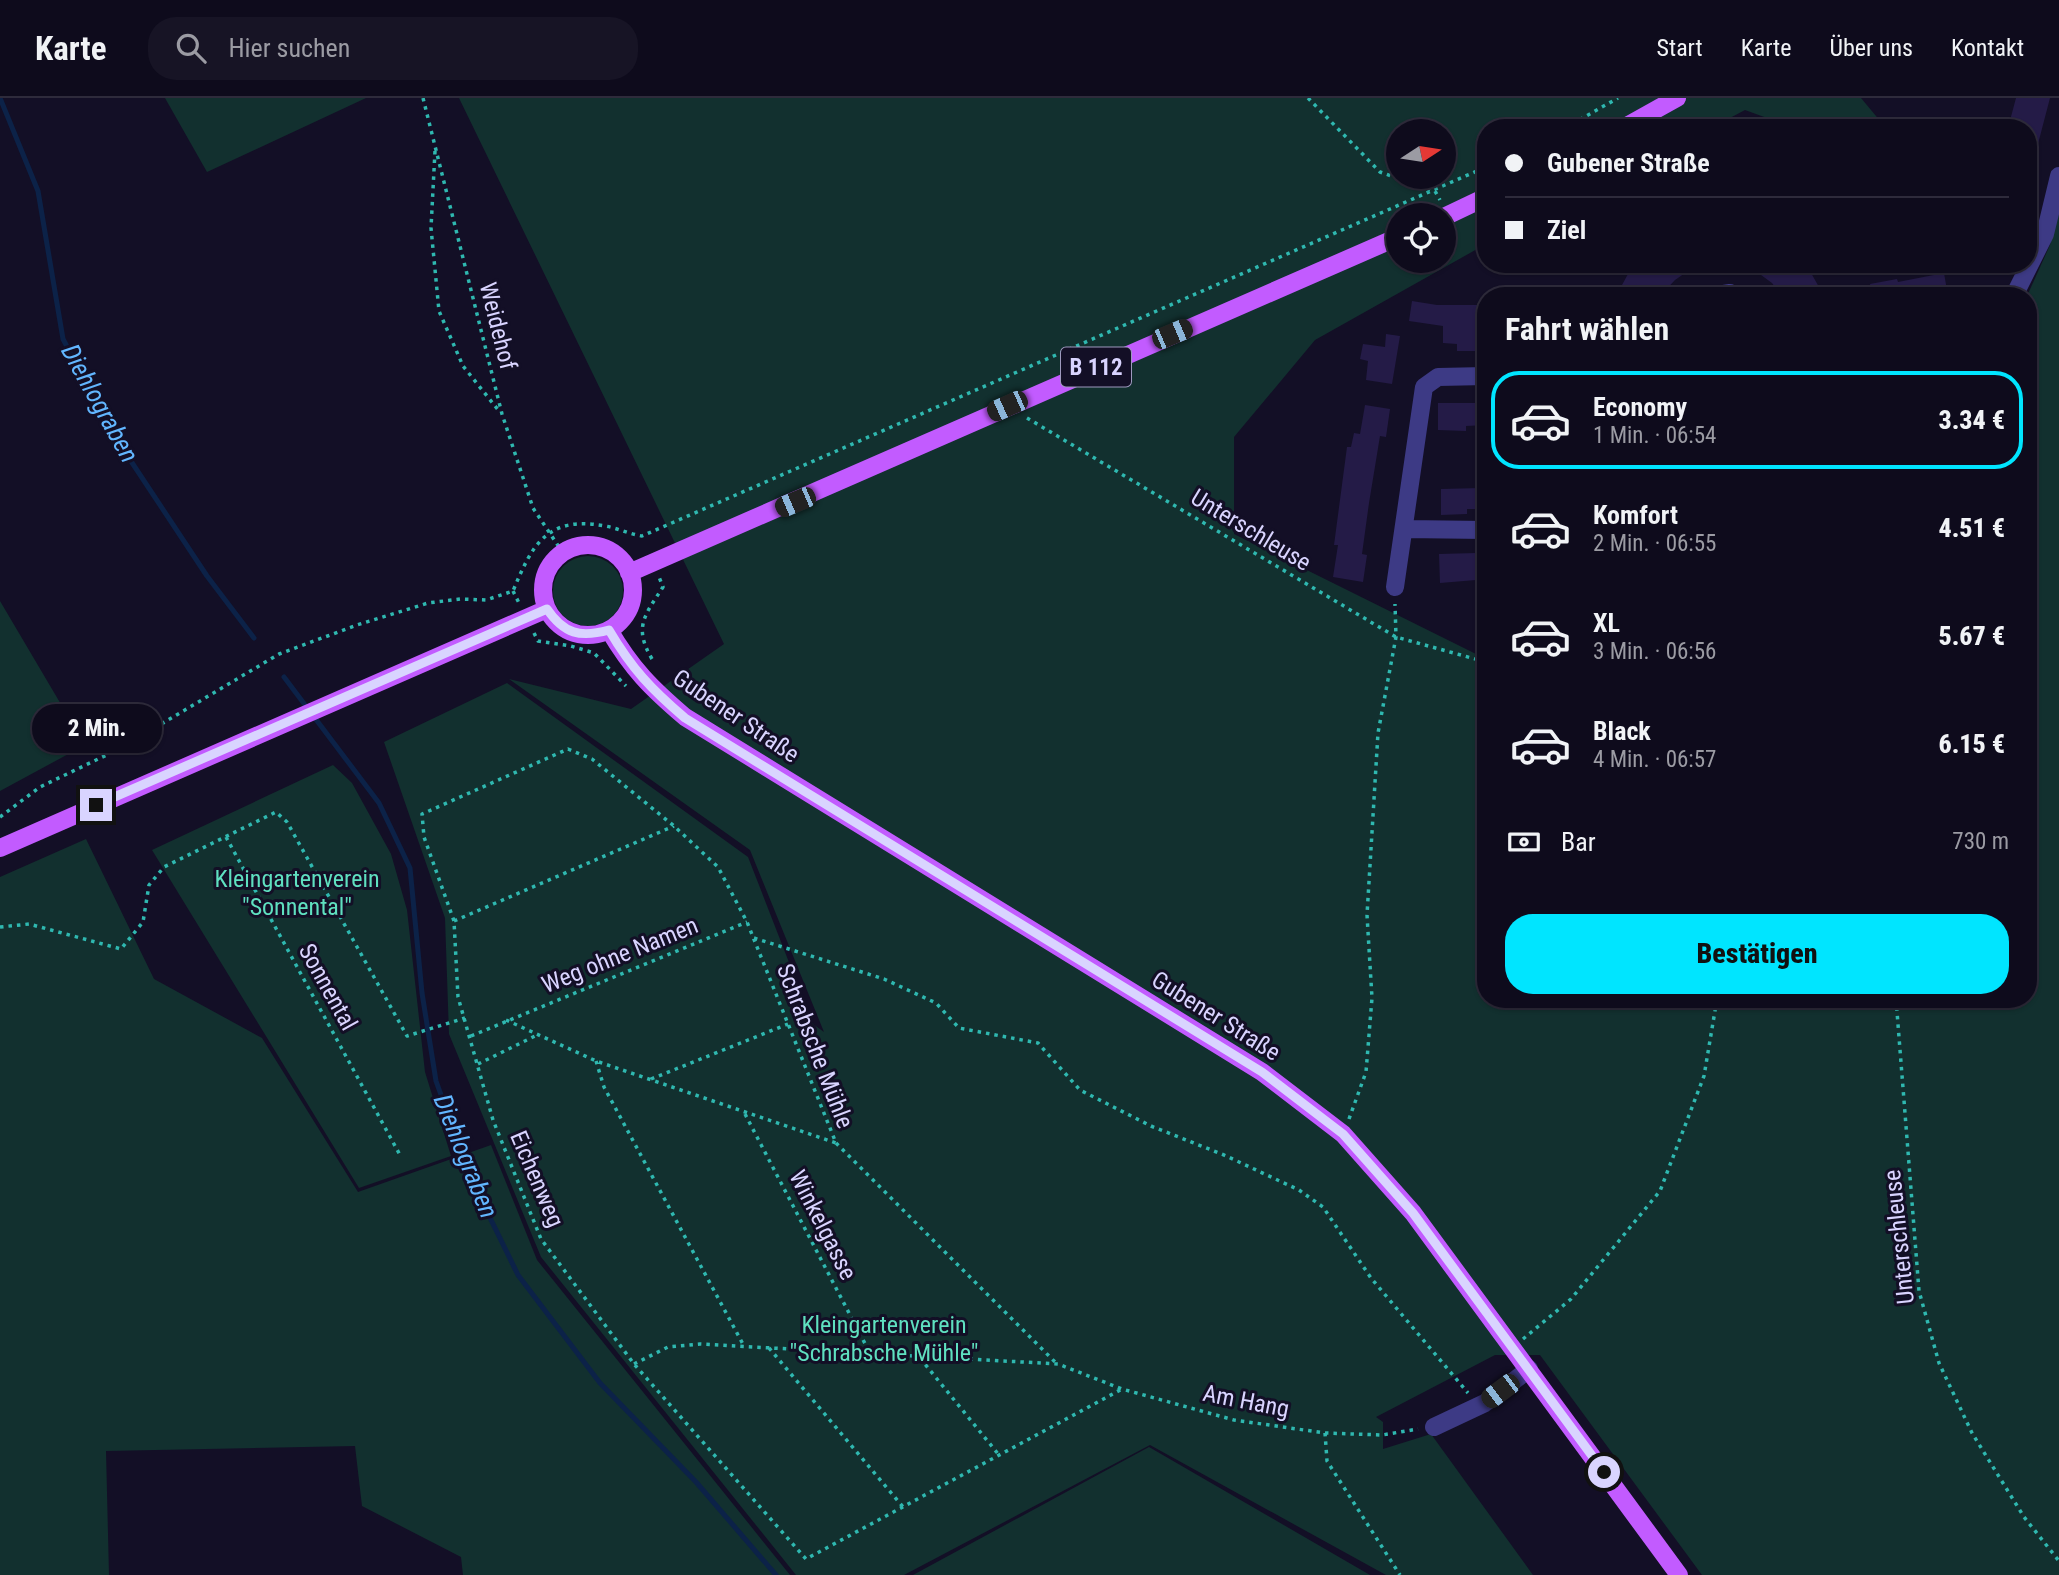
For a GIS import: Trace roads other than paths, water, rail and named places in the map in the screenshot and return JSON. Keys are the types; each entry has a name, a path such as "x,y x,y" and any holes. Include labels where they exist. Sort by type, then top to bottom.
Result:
{"main road":[{"path":"1639,119 1677,98"},
{"path":"1456,211 1477,201"},
{"name":"B 112","path":"629,573 1386,242"},
{"path":"595,546 616,555 629,573 632,596 629,607 624,617 609,630 592,635 579,634 565,629 547,609 543,596 547,572 563,552 573,547 595,546"},
{"path":"0,848 547,609"},
{"name":"Gubener Straße","path":"609,630 628,662 649,687 685,718 1262,1072 1343,1134 1413,1213 1679,1575"}],"street":[{"path":"2037,249 2045,233 2059,176"},
{"path":"1395,587 1424,387 1438,377 1477,376"},
{"path":"1404,529 1477,530"},
{"path":"1434,1427 1478,1406 1529,1368"}],"waterway":[{"name":"Diehlograben","path":"0,98 38,191 63,339 117,440 207,576 254,638"},
{"name":"Diehlograben","path":"284,677 379,803 410,868 422,993 436,1081 473,1183 518,1275 600,1383 696,1482 776,1575"}],"park label":[{"name":"Kleingartenverein \"Sonnental\"","path":"297,893"},
{"name":"Kleingartenverein \"Schrabsche Mühle\"","path":"884,1339"}]}
